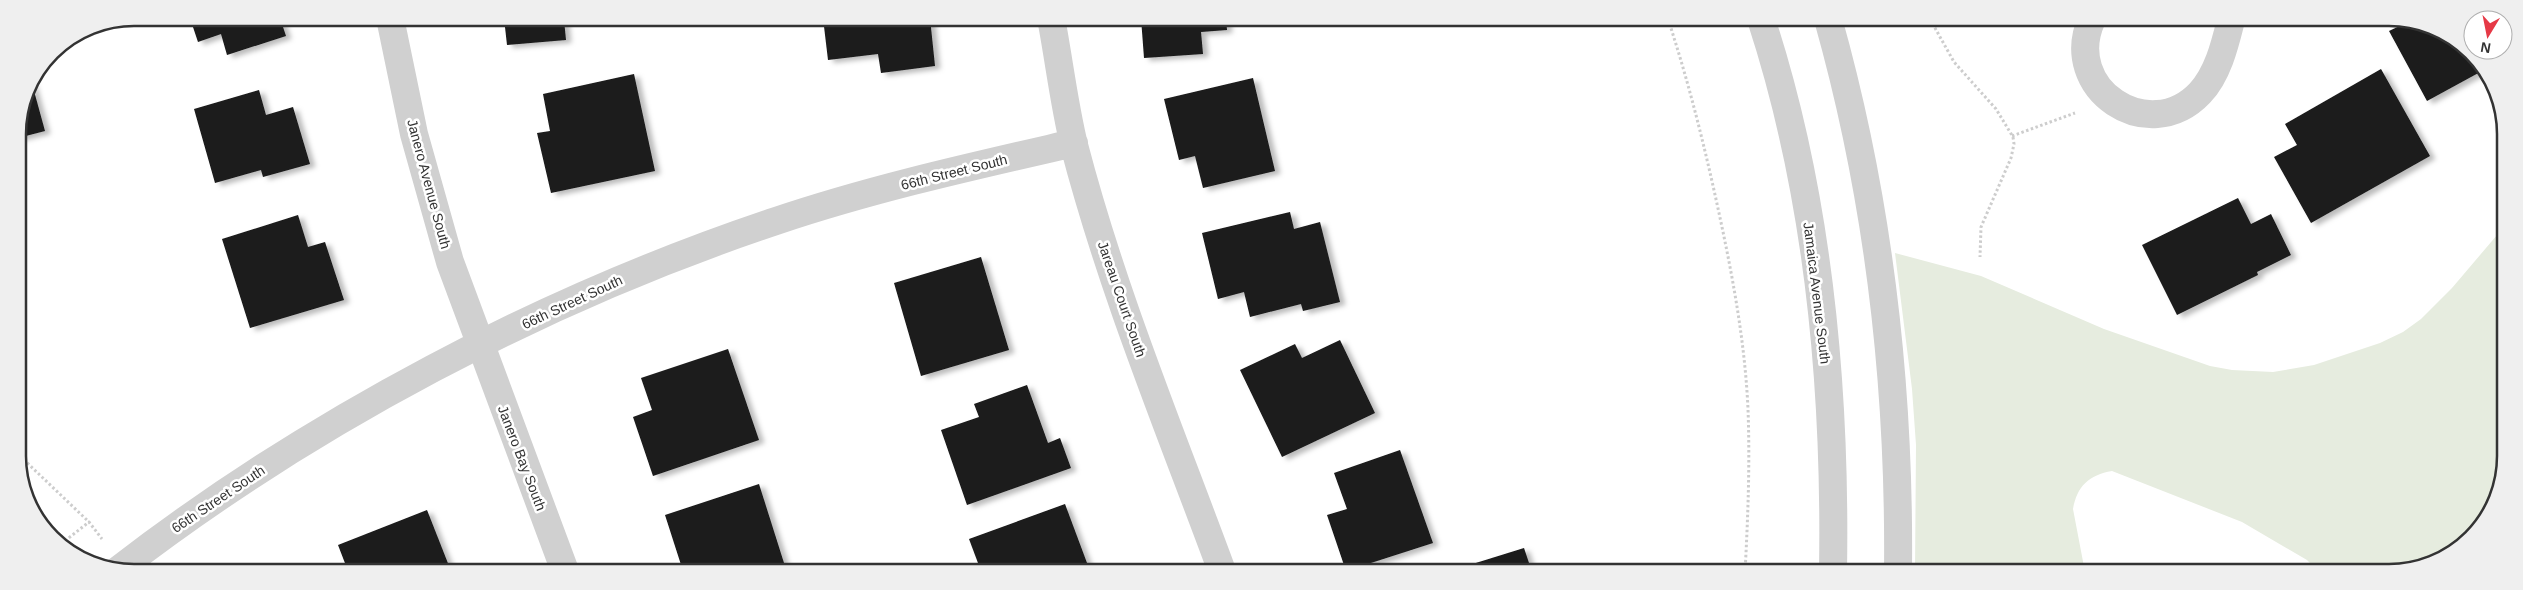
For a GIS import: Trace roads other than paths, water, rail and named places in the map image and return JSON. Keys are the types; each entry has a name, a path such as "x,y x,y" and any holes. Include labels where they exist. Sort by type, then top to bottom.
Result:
{"street":[{"name":"Janero Avenue South","path":"392,26 414,134 430,194 450,262 480,346"},
{"name":"Jareau Court South","path":"1053,26 1074,144 1099,232 1128,322 1219,564"},
{"name":"Jamaica Avenue South","path":"1763,26 1790,125 1821,301 1834,500 1832,564"},
{"path":"1830,26 1860,147 1883,283 1896,427 1898,564"},
{"path":"2090,26 2086,42 2088,68 2099,90 2112,101 2126,109 2151,113 2167,111 2188,102 2201,92 2218,63 2230,26"},
{"name":"66th Street South","path":"126,564 272,463 372,402 558,306 661,262 776,221 951,171 1074,144"},
{"name":"Janero Bay South","path":"480,346 562,564"}]}
